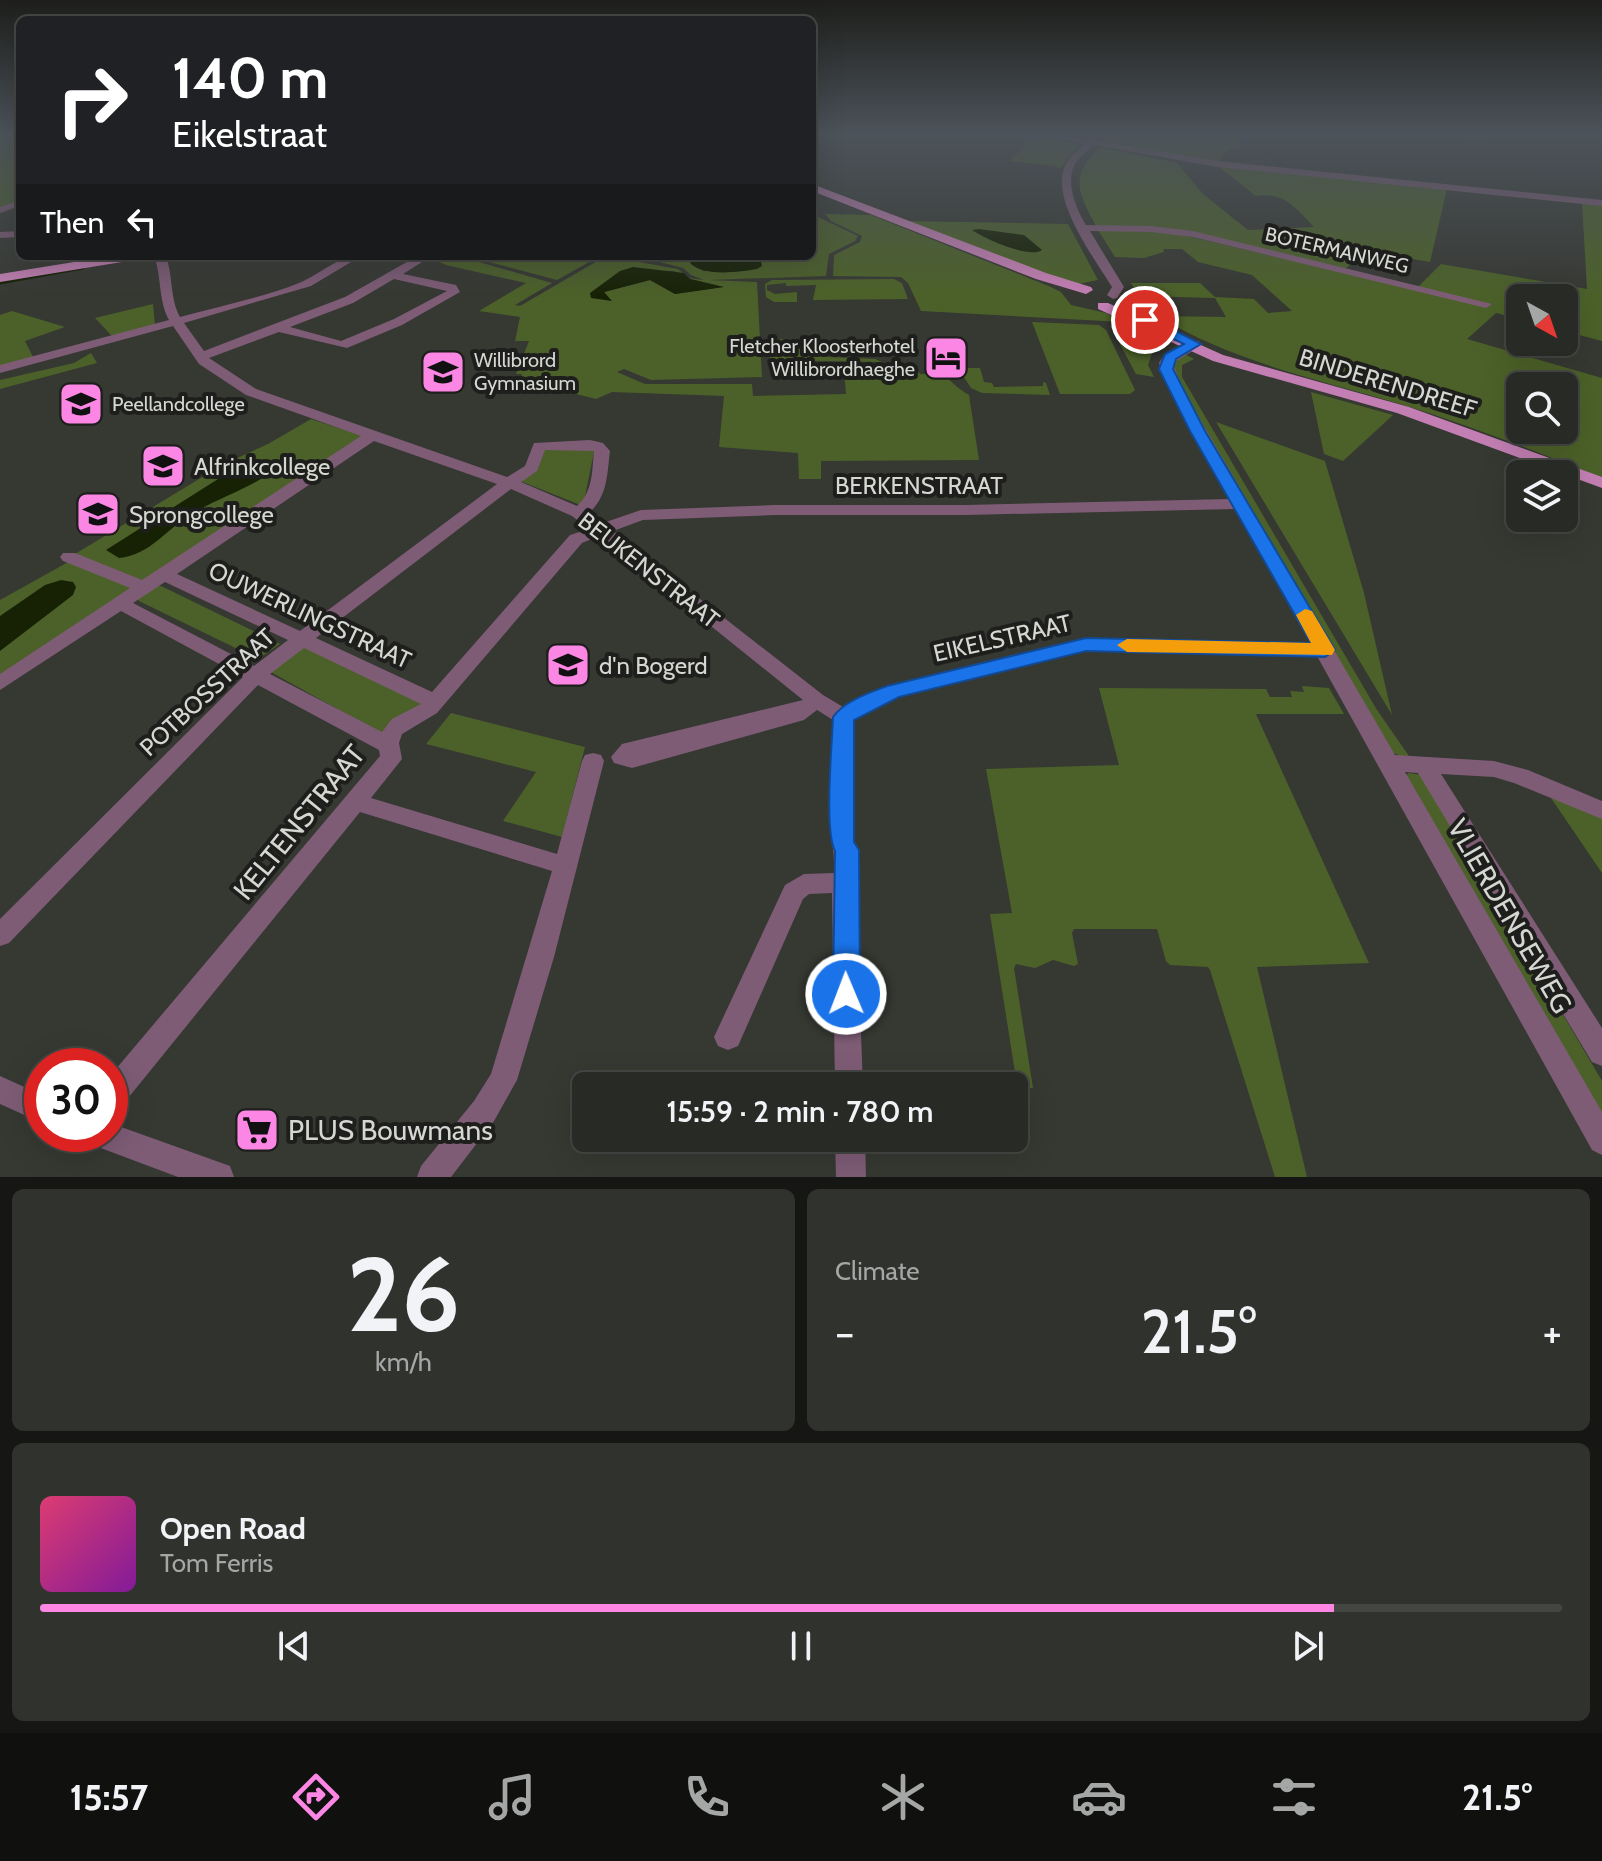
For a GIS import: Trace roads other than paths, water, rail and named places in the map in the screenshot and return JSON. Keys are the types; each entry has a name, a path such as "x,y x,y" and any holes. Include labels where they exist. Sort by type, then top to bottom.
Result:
{"main road":[{"path":"816,189 1082,291 1110,296 1191,345"},
{"path":"0,278 104,260"},
{"name":"BINDERENDREEF","path":"1191,345 1249,366 1415,414 1602,483"}],"street":[{"path":"1068,188 1110,296"},
{"path":"1455,188 1602,203"},
{"name":"BOTERMANWEG","path":"1079,218 1193,234 1486,304"},
{"name":"BEUKENSTRAAT","path":"162,260 169,308 201,357 219,374 251,392 539,494 578,513 810,704 843,717"},
{"path":"0,369 178,324 295,289 348,260"},
{"path":"201,357 349,300 418,260"},
{"path":"280,328 342,345 398,322 454,292 452,288 394,275"},
{"name":"VLIERDENSEWEG","path":"1191,345 1169,357 1166,369 1198,431 1602,1140"},
{"path":"0,683 371,436"},
{"name":"POTBOSSTRAAT","path":"0,935 257,674 477,505 532,468 539,446 598,446 602,451 596,499 578,513"},
{"name":"BERKENSTRAAT","path":"600,529 641,515 775,510 966,510 1242,504"},
{"name":"KELTENSTRAAT","path":"128,1076 391,759 388,745 391,734 399,725 435,702 568,546 576,539 600,529"},
{"path":"69,557 143,587"},
{"name":"OUWERLINGSTRAAT","path":"163,574 435,702"},
{"path":"119,603 388,745"},
{"name":"EIKELSTRAAT","path":"843,717 873,699 894,691 1086,644 1325,650"},
{"path":"810,704 797,715 632,760 622,757 630,749 810,704"},
{"path":"843,717 842,825 843,843 847,850 844,901 849,1072"},
{"path":"432,1177 484,1111 503,1080 541,957 593,761"},
{"path":"1389,763 1494,769 1520,776 1602,810"},
{"name":"VLIERDENSEWEG","path":"1425,766 1602,1053"},
{"path":"355,802 566,866"},
{"path":"728,1037 794,892 804,884 847,882"},
{"path":"0,1090 24,1101"},
{"path":"128,1144 219,1177"},
{"path":"850,1152 851,1177"}],"waterway":[{"path":"0,283 83,268"}],"place":[{"name":"Fletcher Kloosterhotel Willibrordhaeghe","path":"946,358"},
{"name":"Willibrord Gymnasium","path":"443,372"},
{"name":"Peellandcollege","path":"81,404"},
{"name":"Alfrinkcollege","path":"163,466"},
{"name":"Sprongcollege","path":"98,514"},
{"name":"d'n Bogerd","path":"568,665"},
{"name":"PLUS Bouwmans","path":"257,1130"}]}
